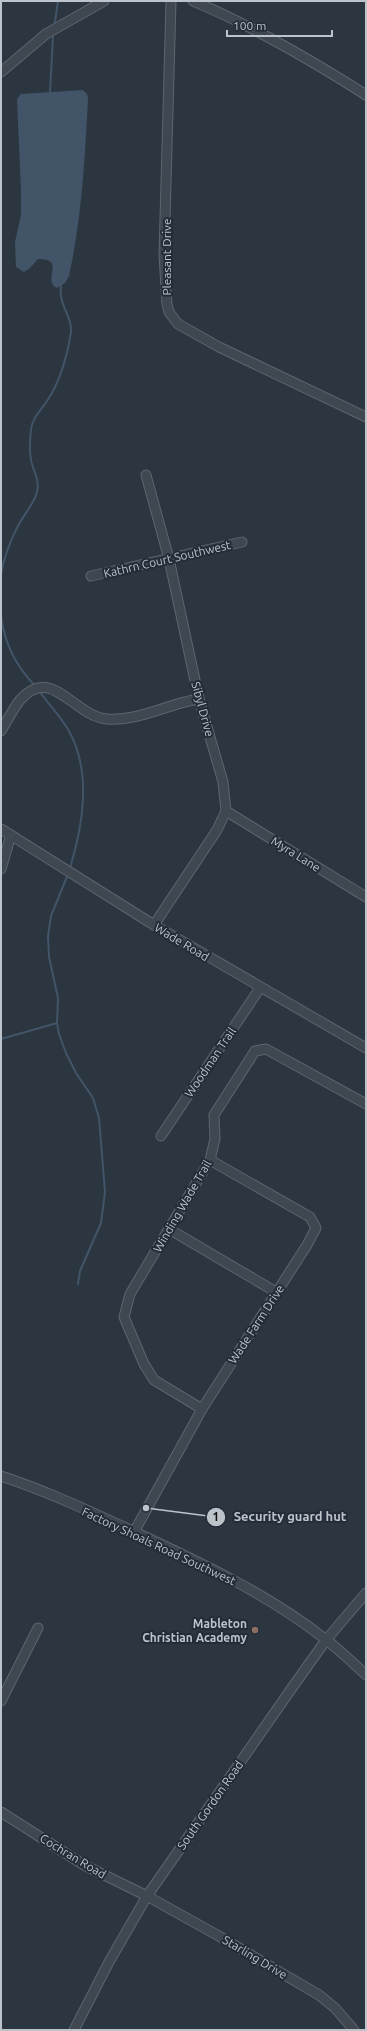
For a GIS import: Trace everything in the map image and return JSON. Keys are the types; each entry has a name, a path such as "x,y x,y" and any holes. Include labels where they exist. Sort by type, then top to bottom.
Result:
{"street":[{"path":"1,72 46,34 104,1"},
{"name":"Pleasant Drive","path":"171,1 164,255 165,296 169,312 178,324 219,347 366,417"},
{"path":"193,1 226,14 366,95"},
{"name":"Sibyl Drive","path":"146,475 169,559 199,699 223,782 226,811"},
{"name":"Kathrn Court Southwest","path":"91,576 242,542"},
{"path":"1,731 20,700 33,689 45,686 57,691 82,710 107,719 124,718 199,699"},
{"path":"154,925 216,830 226,811"},
{"name":"Myra Lane","path":"226,811 366,897"},
{"name":"Wade Road","path":"1,830 154,925 260,988 366,1048"},
{"path":"1,868 10,836"},
{"name":"Woodman Trail","path":"161,1136 260,988"},
{"name":"Winding Wade Trail","path":"202,1409 154,1380 144,1364 124,1317 130,1294 210,1160 215,1139 214,1115 255,1051 266,1049 366,1104"},
{"name":"Wade Farm Drive","path":"134,1532 202,1409 307,1245 316,1228 310,1217 210,1160"},
{"path":"169,1229 276,1292"},
{"name":"Factory Shoals Road Southwest","path":"1,1476 25,1484 200,1562 249,1589 326,1640 366,1675"},
{"name":"South Gordon Road","path":"74,2030 109,1962 147,1896 326,1640 366,1593"},
{"path":"1,1701 38,1628"},
{"name":"Cochran Road","path":"1,1812 84,1865 147,1896"},
{"name":"Starling Drive","path":"147,1896 319,1995 335,2008 354,2030"}],"water":[{"path":"83,90 87,94 88,98 80,210 69,276 65,283 57,288 53,285 51,280 53,266 51,262 38,259 29,269 24,272 16,267 15,242 21,215 17,99 21,94"}],"waterway":[{"path":"55,22 58,1"},
{"path":"50,92 53,36"},
{"path":"1,574 12,538 20,522 34,501 38,488 30,452 32,425 35,417 47,401 56,385 63,368 68,349 71,326 63,305 61,286"},
{"path":"1,616 5,636 12,654 17,663 36,687"},
{"path":"40,692 69,731 81,764 83,799 79,834 70,868"},
{"path":"68,874 51,916 48,936 49,957 58,998 57,1023 59,1034 76,1073 93,1098 99,1118 105,1192 101,1223 80,1271 78,1284"},
{"path":"1,1039 57,1023"}],"place":[{"name":"Security guard hut","path":"146,1508"},
{"name":"Mableton Christian Academy","path":"255,1630"}]}
